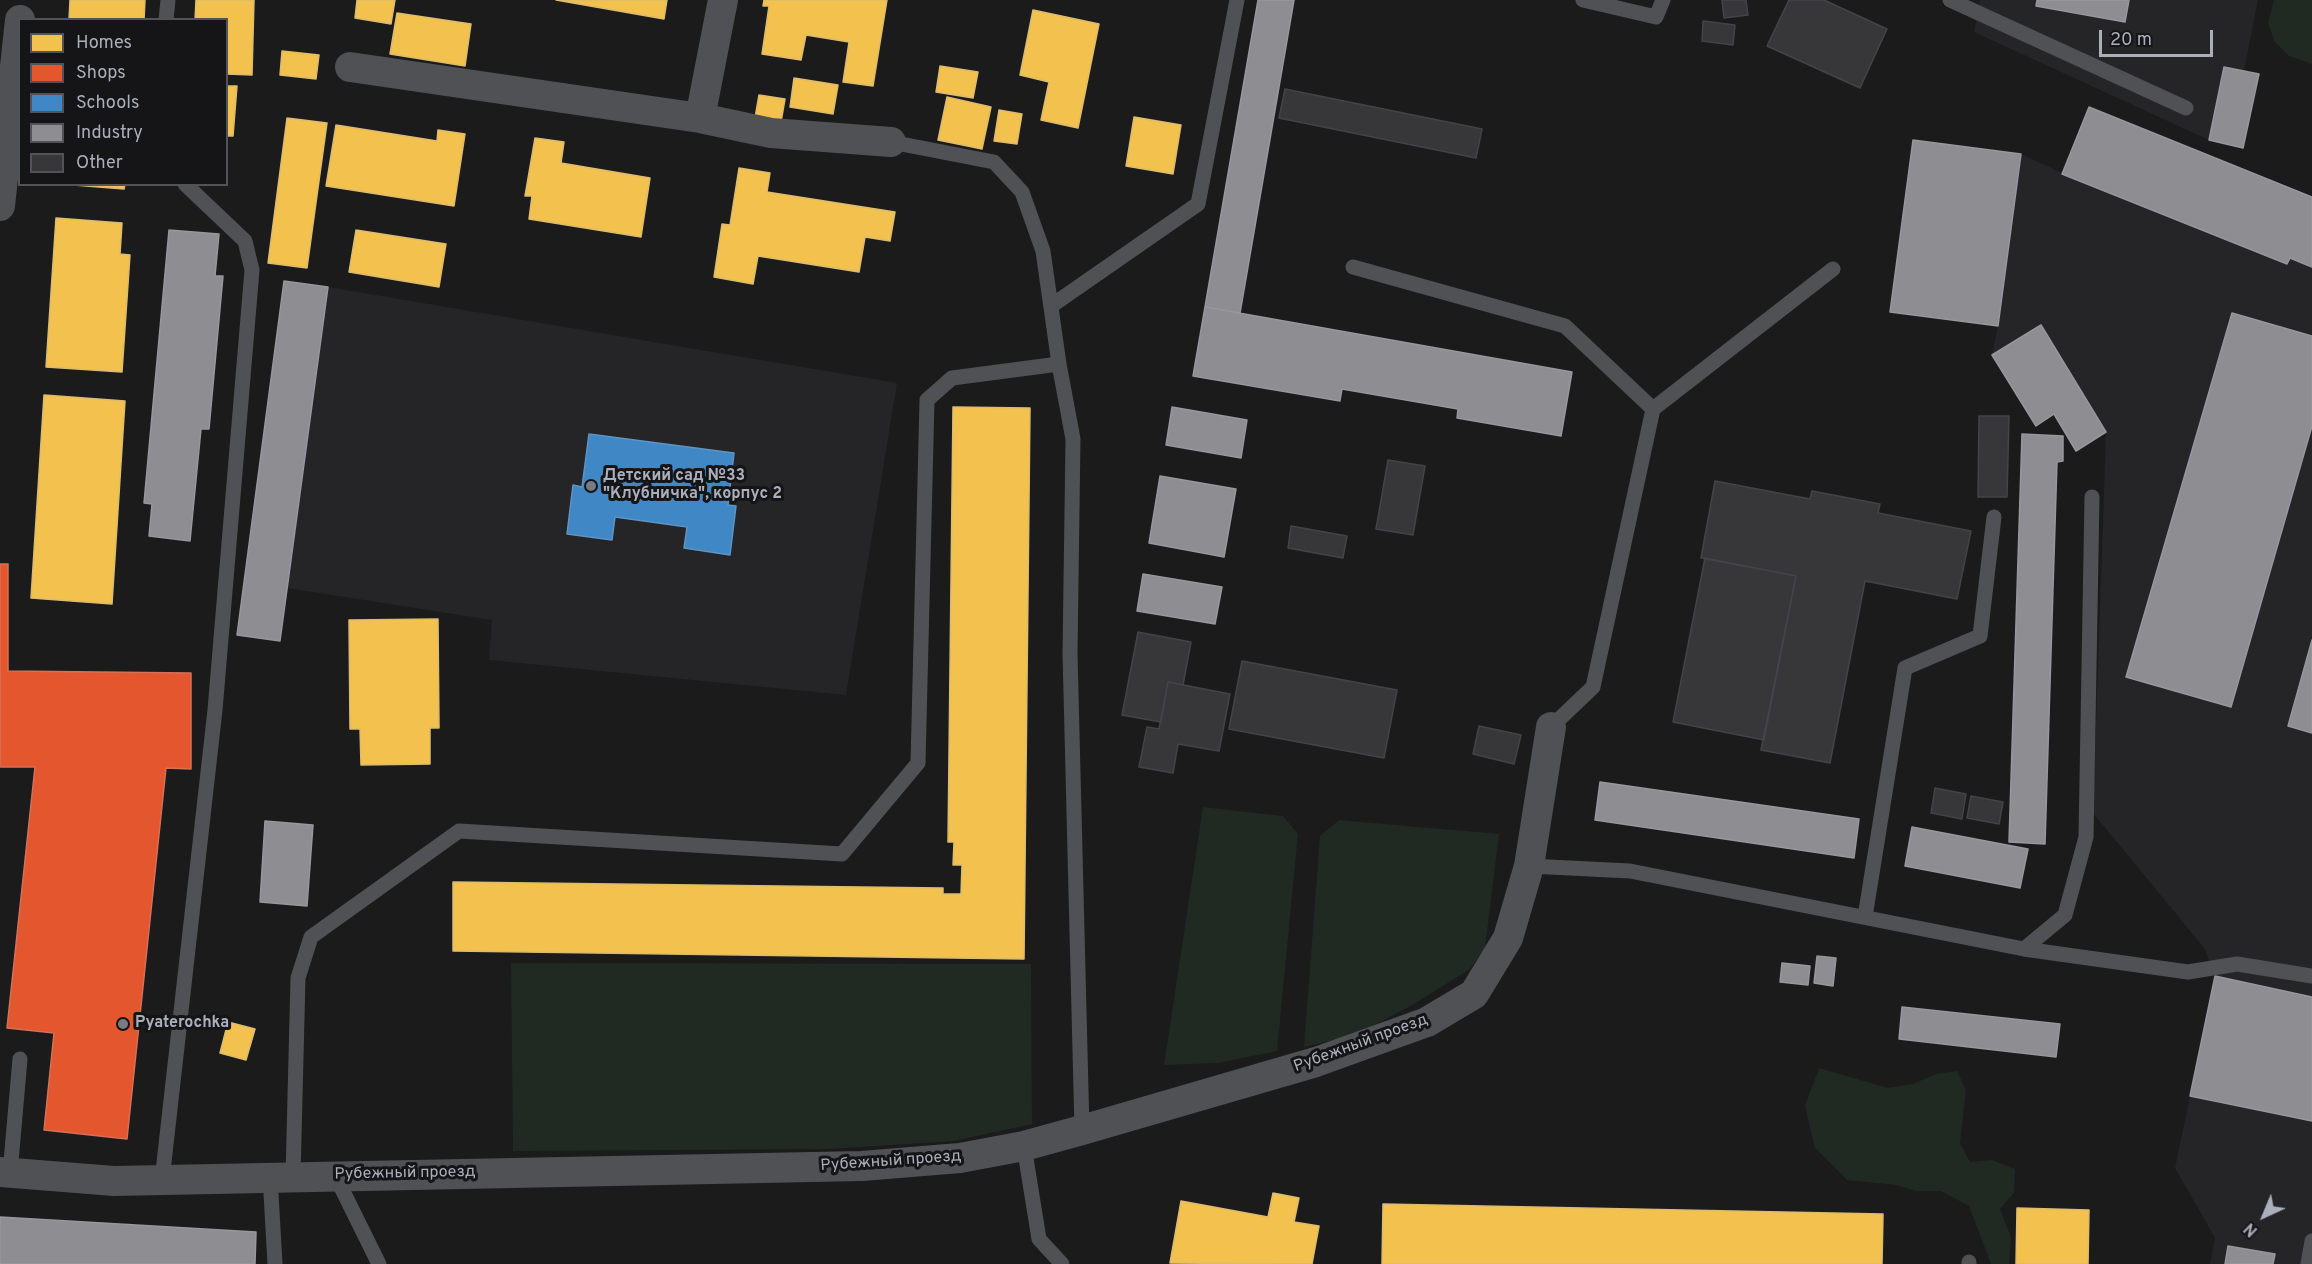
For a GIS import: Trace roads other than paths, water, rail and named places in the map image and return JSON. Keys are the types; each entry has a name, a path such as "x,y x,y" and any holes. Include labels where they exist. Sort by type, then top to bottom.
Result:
{"street":[{"path":"20,18 22,0"},
{"path":"700,118 723,0"},
{"path":"0,206 18,39"},
{"path":"350,67 700,118 771,133 891,142"},
{"name":"Рубежный проезд","path":"5,1173 114,1180 162,1180 862,1167 960,1158 1024,1146 1082,1130 1316,1062 1427,1022 1474,994 1508,938 1529,867 1551,727"}],"lane":[{"path":"166,18 168,0"},
{"path":"1051,306 1198,204 1237,0"},
{"path":"1583,0 1656,17 1662,0"},
{"path":"1950,0 2186,108"},
{"path":"891,142 994,162 1022,192 1043,251 1059,364 1073,439 1070,653 1082,1130"},
{"path":"162,1180 215,710 252,270 245,241 187,186"},
{"path":"1353,267 1565,326 1653,409"},
{"path":"1551,727 1593,687 1653,409 1833,269"},
{"path":"275,1264 298,978 311,937 459,831 842,854 918,763 927,400 952,378 1059,364"},
{"path":"2024,949 2065,915 2086,837 2092,496"},
{"path":"1865,917 1905,668 1980,636 1994,516"},
{"path":"1529,867 1630,871 2024,949 2188,972 2237,964 2312,976"},
{"path":"5,1173 20,1059"},
{"path":"1024,1146 1039,1239 1062,1264"},
{"path":"335,1175 379,1264"},
{"path":"2308,1264 2312,1241"}],"place":[{"name":"Детский сад №33 \"Клубничка\", корпус 2","path":"591,486"},
{"name":"Pyaterochka","path":"123,1024"}]}
